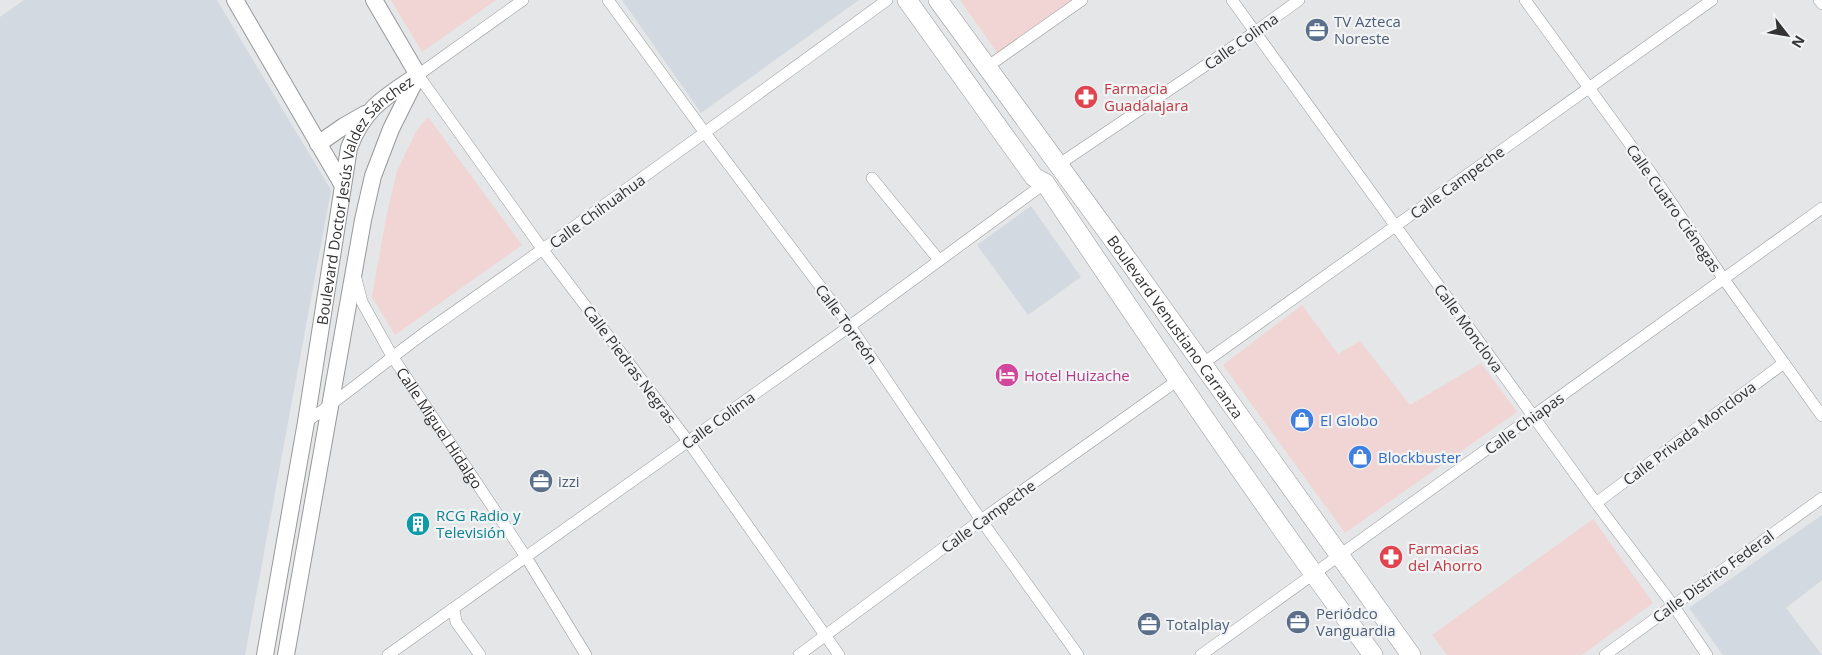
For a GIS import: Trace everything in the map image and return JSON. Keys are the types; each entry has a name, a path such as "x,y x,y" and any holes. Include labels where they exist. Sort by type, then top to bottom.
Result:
{"main road":[{"path":"235,0 342,184"},
{"path":"374,0 418,76"},
{"name":"Boulevard Venustiano Carranza","path":"907,0 1034,177 1045,183 1178,380 1313,574 1373,655"},
{"name":"Boulevard Venustiano Carranza","path":"938,0 1411,655"},
{"name":"Boulevard Doctor Jesús Valdez Sánchez","path":"265,655 306,422 349,148 355,131 367,113 385,97 418,76"},
{"name":"Boulevard Doctor Jesús Valdez Sánchez","path":"286,655 373,176 390,129 418,76"},
{"path":"318,144 367,113"},
{"path":"336,230 361,234"}],"street":[{"path":"418,76 523,0"},
{"name":"Calle Torreón","path":"608,0 850,326 981,520 1078,655"},
{"name":"Calle Chihuahua","path":"306,422 331,405 392,356 543,250 887,0"},
{"path":"987,67 1082,0"},
{"name":"Calle Monclova","path":"1232,0 1533,417 1673,605 1707,655"},
{"name":"Calle Colima","path":"1058,165 1255,32 1299,0"},
{"name":"Calle Cuatro Ciénegas","path":"1525,0 1651,173 1723,278 1822,416"},
{"name":"Calle Campeche","path":"1202,364 1712,0"},
{"path":"1819,0 1822,4"},
{"name":"Calle Piedras Negras","path":"418,76 543,250 688,441 839,655"},
{"path":"872,178 939,260"},
{"name":"Calle Colima","path":"388,655 850,326 1045,183"},
{"name":"Calle Chiapas","path":"1201,655 1822,208"},
{"name":"Calle Miguel Hidalgo","path":"355,272 362,302 392,356 526,557 586,655"},
{"name":"Calle Privada Monclova","path":"1596,503 1784,363"},
{"name":"Calle Campeche","path":"799,655 981,520 1178,380"},
{"name":"Calle Distrito Federal","path":"1605,655 1822,498"},
{"path":"454,608 456,622 480,655"}],"shaded area":[{"path":"24,0 217,0 331,190 245,655 0,655 0,17"},
{"path":"391,0 496,0 422,52"},
{"path":"622,0 859,0 701,113"},
{"path":"960,0 1084,0 1003,61"},
{"path":"428,117 522,245 395,335 372,297 386,218 397,171 417,130"},
{"path":"1031,206 1081,277 1028,315 977,245"},
{"path":"1302,305 1338,354 1360,341 1410,405 1481,363 1517,412 1345,533 1223,365"},
{"path":"1822,515 1822,580 1786,608 1822,655 1723,655 1689,608"},
{"path":"1593,519 1653,603 1582,655 1447,655 1432,635"}],"place":[{"name":"TV Azteca Noreste","path":"1317,30"},
{"name":"Farmacia Guadalajara","path":"1086,97"},
{"name":"Hotel Huizache","path":"1007,375"},
{"name":"El Globo","path":"1302,420"},
{"name":"Blockbuster","path":"1360,457"},
{"name":"izzi","path":"541,481"},
{"name":"RCG Radio y Televisión","path":"418,524"},
{"name":"Farmacias del Ahorro","path":"1391,557"},
{"name":"Periódco Vanguardia","path":"1298,622"},
{"name":"Totalplay","path":"1149,624"}]}
